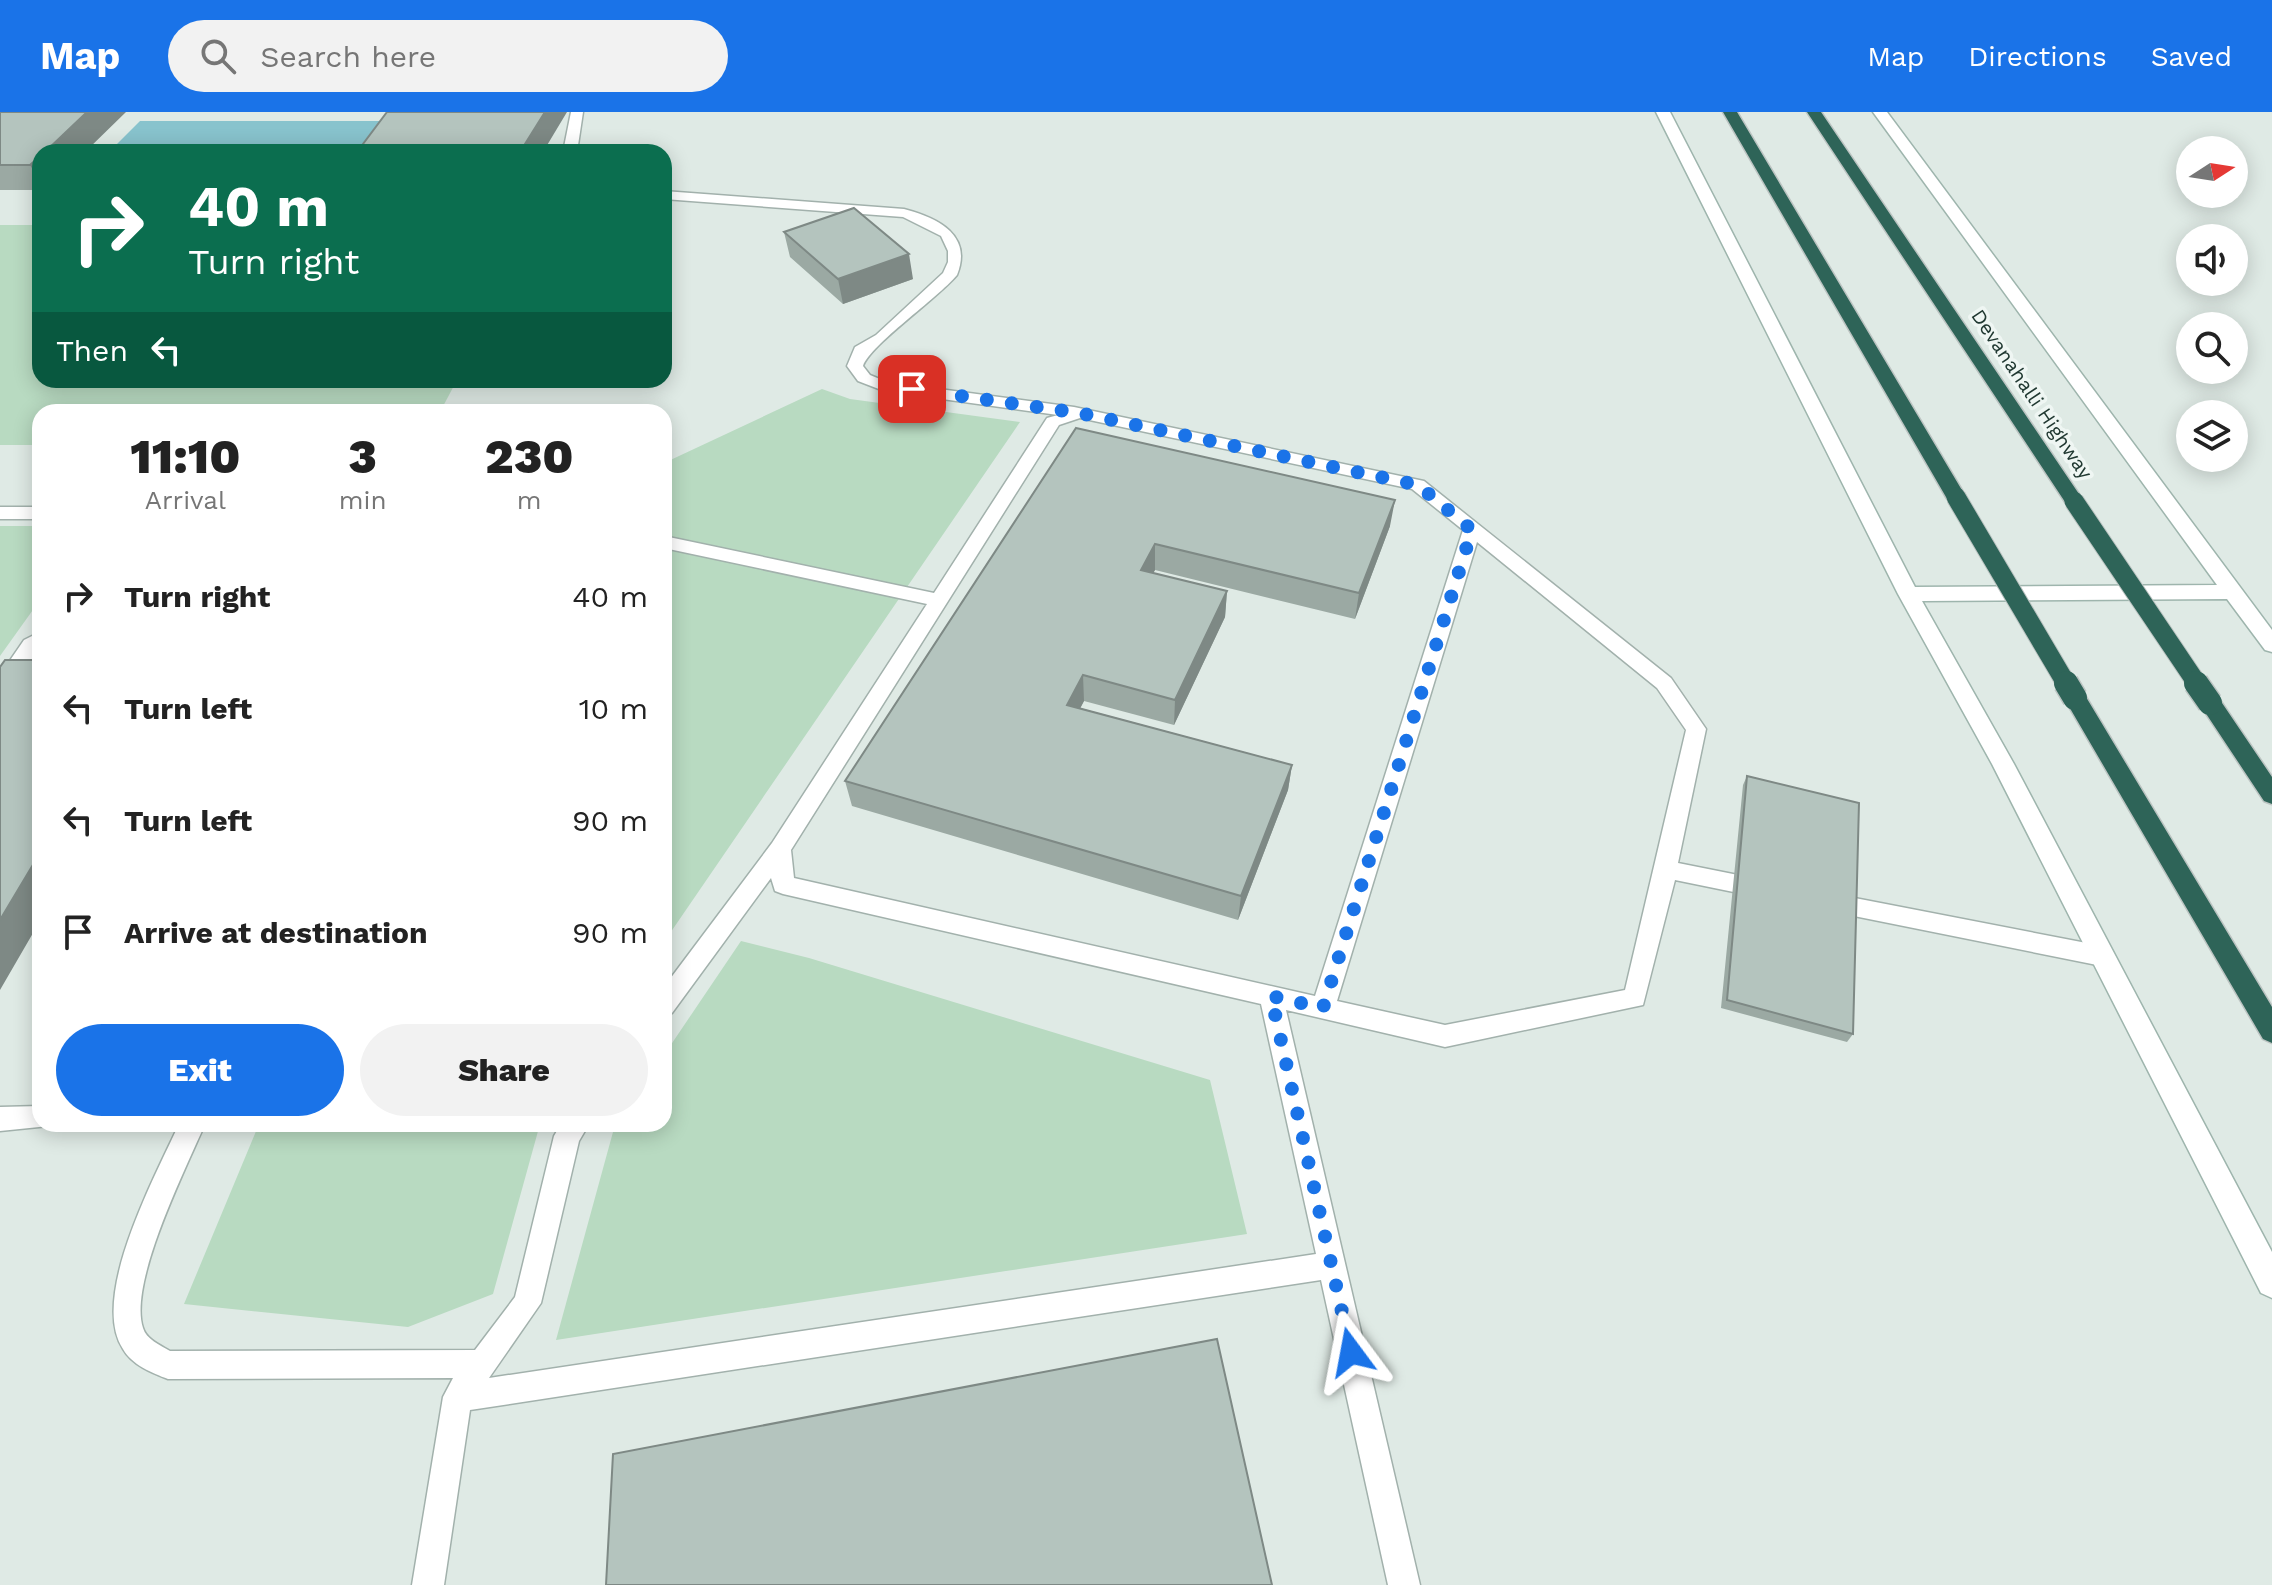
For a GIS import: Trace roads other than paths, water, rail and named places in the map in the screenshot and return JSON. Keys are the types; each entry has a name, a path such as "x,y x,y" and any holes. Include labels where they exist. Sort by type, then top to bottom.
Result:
{"highway":[{"path":"1730,112 2272,1031"},
{"name":"Devanahalli Highway","path":"1814,112 2272,795"}],"main road":[{"path":"1663,112 1908,594 2003,764 2272,1283"},
{"path":"1880,112 2272,645"},
{"path":"1908,594 2234,592"}],"lane":[{"path":"571,144 577,112"},
{"path":"672,196 904,213 934,223 953,239 957,263 950,275 916,307 881,338 861,350 855,366 858,373 884,386 1079,413 1418,485 1664,683 1696,729 1635,998 1445,1036 783,885 780,849"},
{"path":"672,995 780,849 1053,422 1079,413"},
{"path":"0,513 32,513"},
{"path":"1323,1008 1472,530"},
{"path":"672,544 939,600"},
{"path":"0,690 32,644"},
{"path":"1666,869 2102,956"},
{"path":"1271,996 1404,1585"},
{"path":"0,1119 32,1118"},
{"path":"189,1132 160,1198 129,1285 126,1311 130,1334 145,1353 168,1365 482,1364"},
{"path":"428,1585 457,1397 527,1303 570,1132"},
{"path":"457,1397 1331,1265"}],"water":[{"path":"140,121 383,121 365,144 117,144"}]}
